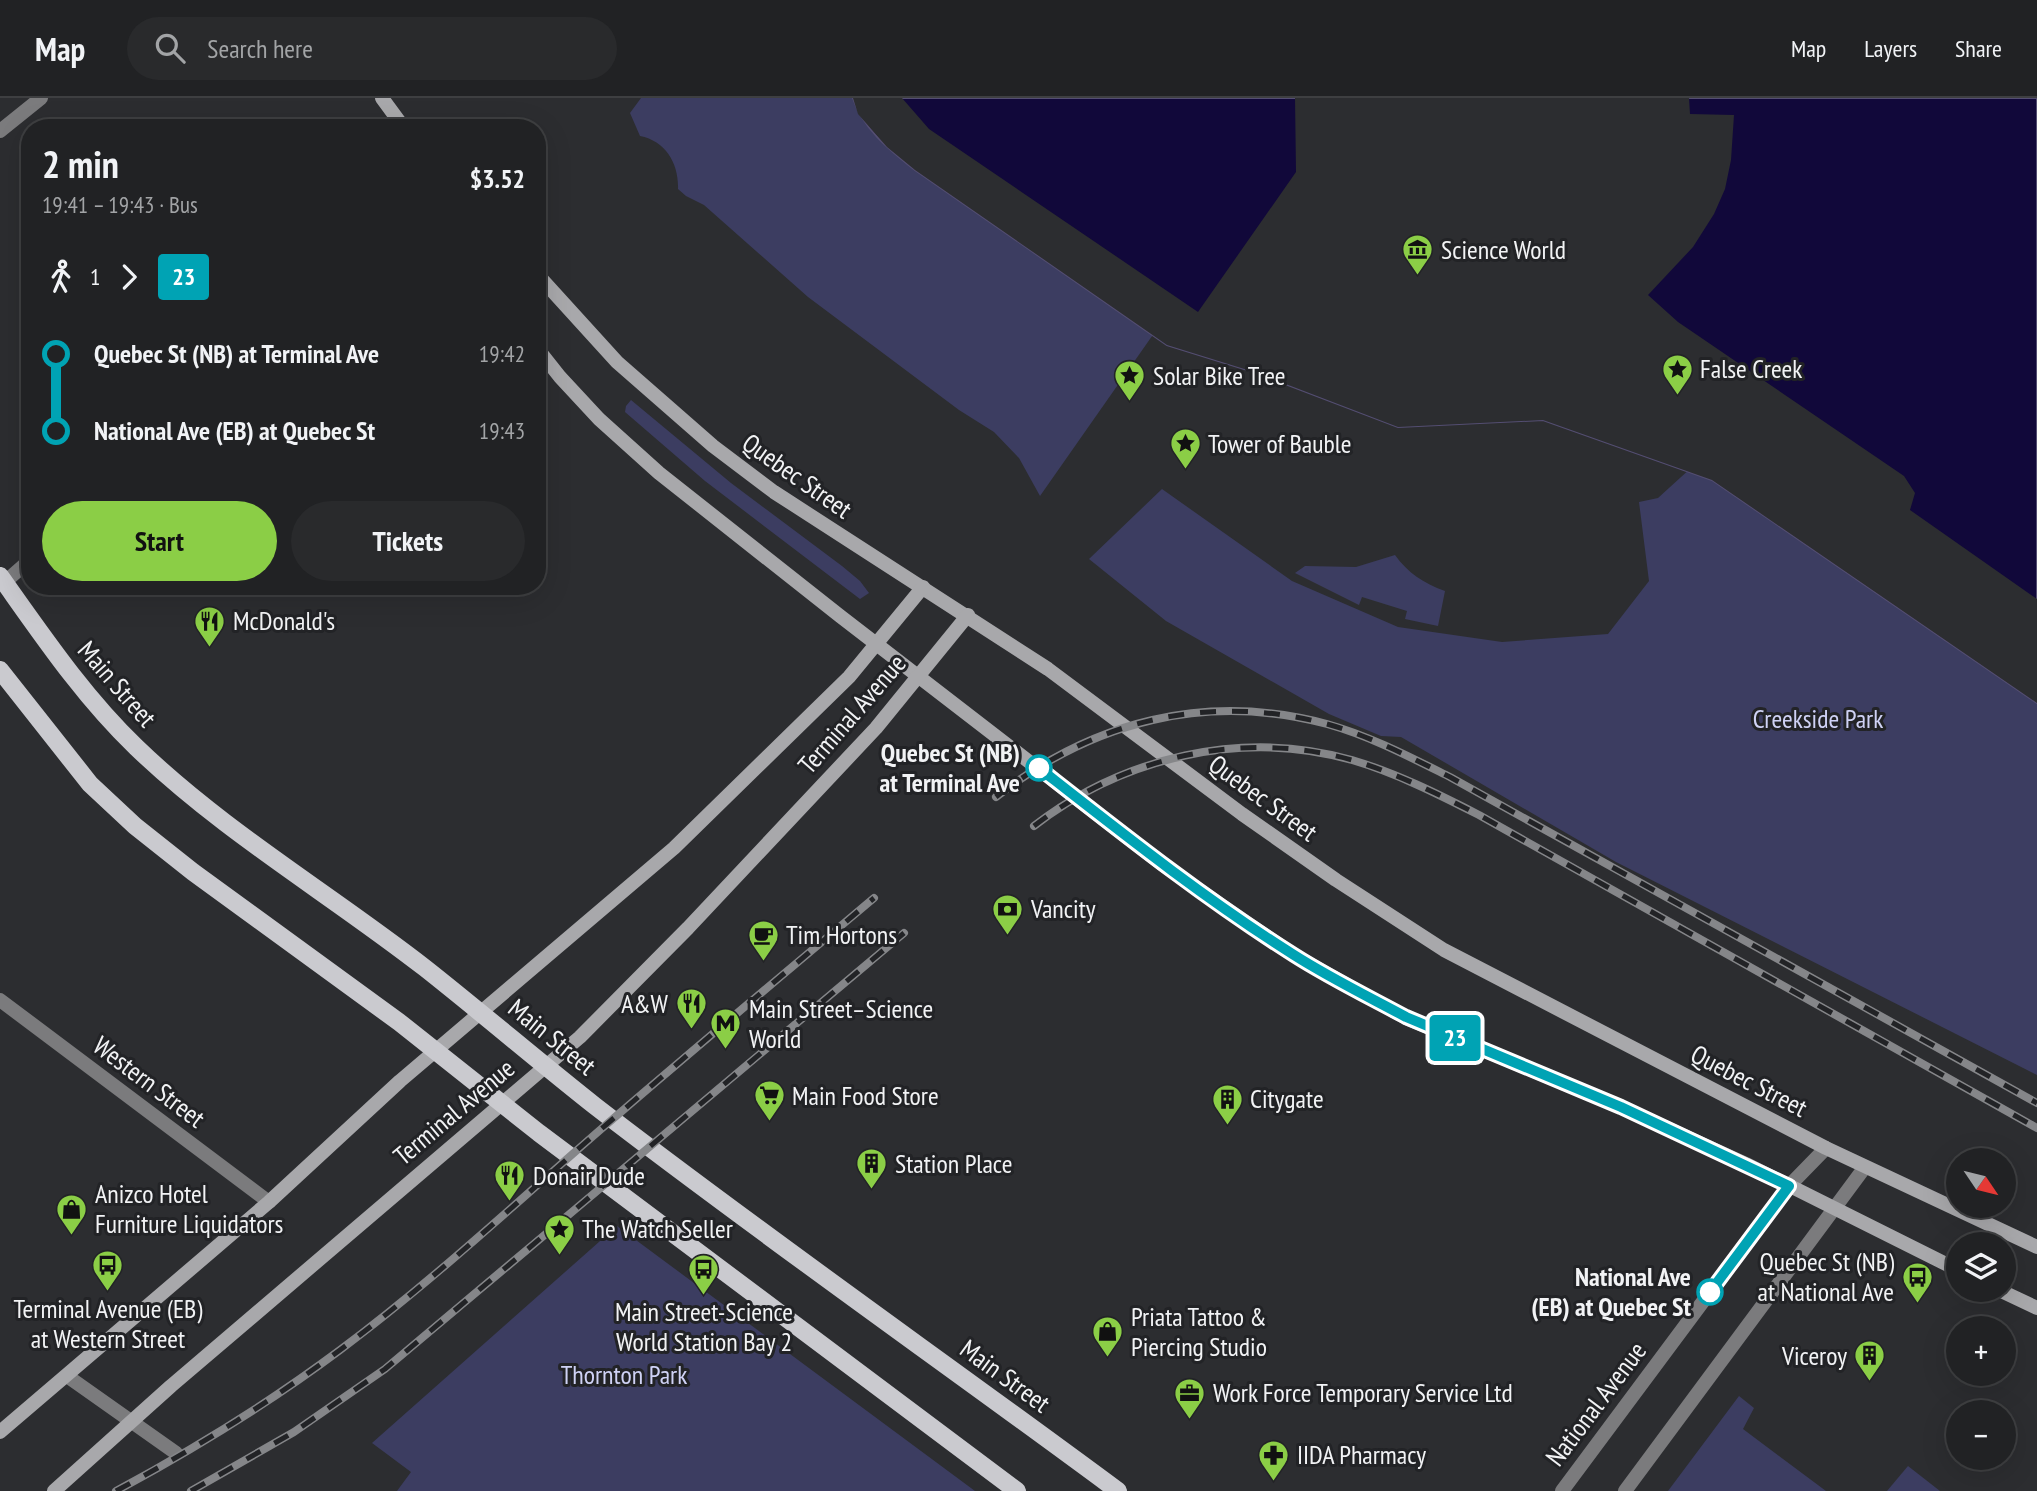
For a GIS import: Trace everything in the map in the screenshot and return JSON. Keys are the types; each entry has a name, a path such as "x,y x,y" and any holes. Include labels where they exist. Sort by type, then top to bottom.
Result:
{"main road":[{"path":"382,98 397,119"},
{"name":"Quebec Street","path":"546,284 617,362 713,446 774,492 1048,669 1325,873 1444,950 1826,1149 2037,1247"},
{"path":"546,359 599,419 659,473 1163,865 1294,955 1406,1017 1621,1107 1946,1264"},
{"name":"Main Street","path":"2,579 102,712 145,755 214,814 403,951 717,1198 1118,1491"},
{"name":"Terminal Avenue","path":"0,1432 269,1202 435,1052 674,848 849,677 923,587"},
{"name":"Terminal Avenue","path":"54,1491 132,1420 580,1037 688,928 876,728 968,615"},
{"path":"0,670 82,774 135,827 398,1021 502,1104 1017,1491"},
{"path":"2016,1298 2037,1308"}],"street":[{"path":"0,131 41,98"},
{"path":"2,579 21,566"},
{"name":"Western Street","path":"0,1000 269,1202"},
{"name":"National Avenue","path":"1562,1491 1789,1186 1826,1149"},
{"path":"1625,1491 1865,1167"},
{"path":"67,1376 176,1453"}],"green space":[{"path":"641,98 902,98 1178,299 1040,496 1019,458 994,432 959,410 808,297 704,205 678,189 676,171 669,155 657,143 640,136 630,113"},
{"path":"631,400 731,483 842,566 860,581 869,593 860,599 705,481 625,412"},
{"name":"Creekside Park","path":"1714,447 2037,599 2037,1075 1616,862 1401,737 1381,736 1329,714 1166,621 1089,559 1162,489 1292,581 1398,627 1502,642 1608,634 1649,581 1639,502 1658,498"},
{"path":"1395,555 1417,577 1445,591 1438,626 1405,619 1407,611 1362,597 1359,605 1295,573 1305,566 1356,567"},
{"name":"Thornton Park","path":"617,1226 975,1491 397,1491 411,1472 372,1443"},
{"path":"1739,1396 1754,1408 1743,1429 1826,1491 1668,1491"},
{"path":"1908,1466 1940,1491 1887,1491"}],"shaded area":[{"name":"False Creek","path":"853,98 2037,98 2037,703 1712,480 1543,420 1398,427 1254,372 1167,345 915,170 870,129"}],"pier":[{"path":"853,98 902,98 929,129 1198,312 1296,172 1295,98 1689,98 1690,114 1734,115 1731,160 1725,189 1714,214 1693,247 1648,295 1678,322 1904,476 1915,493 1910,510 2037,599 2037,703 1712,480 1543,420 1398,427 1254,372 1167,345 915,170 887,147 858,114"}],"railway":[{"path":"996,797 1033,771 1072,749 1111,732 1153,720 1195,713 1238,711 1282,715 1327,724 1374,741 1450,777 2037,1103"},
{"path":"1034,826 1069,802 1106,782 1185,756 1227,749 1268,748 1310,751 1352,760 1401,778 1479,815 2037,1128"},
{"path":"116,1491 258,1407 375,1323 443,1268 640,1096 874,898"},
{"path":"191,1491 294,1432 385,1369 904,933"}],"bus line":[{"name":"23","path":"1039,768 1163,865 1294,955 1406,1017 1621,1107 1789,1186 1710,1292"}],"place":[{"name":"Science World","path":"1418,277"},
{"name":"False Creek","path":"1677,396"},
{"name":"Solar Bike Tree","path":"1130,403"},
{"name":"Tower of Bauble","path":"1185,471"},
{"name":"McDonald's","path":"210,648"},
{"name":"Quebec St (NB) at Terminal Ave","path":"1039,768"},
{"name":"Vancity","path":"1008,936"},
{"name":"Tim Hortons","path":"763,962"},
{"name":"A&W","path":"691,1031"},
{"name":"Main Street–Science World","path":"726,1051"},
{"name":"Main Food Store","path":"769,1123"},
{"name":"Citygate","path":"1227,1126"},
{"name":"Station Place","path":"872,1191"},
{"name":"Donair Dude","path":"510,1203"},
{"name":"Anizco Hotel Furniture Liquidators","path":"72,1236"},
{"name":"The Watch Seller","path":"559,1256"},
{"name":"National Ave (EB) at Quebec St","path":"1710,1292"},
{"name":"Terminal Avenue (EB) at Western Street","path":"108,1293"},
{"name":"Main Street-Science World Station Bay 2","path":"704,1296"},
{"name":"Quebec St (NB) at National Ave","path":"1917,1304"},
{"name":"Priata Tattoo & Piercing Studio","path":"1108,1359"},
{"name":"Viceroy","path":"1870,1383"},
{"name":"Work Force Temporary Service Ltd","path":"1190,1420"},
{"name":"IIDA Pharmacy","path":"1274,1482"}]}
